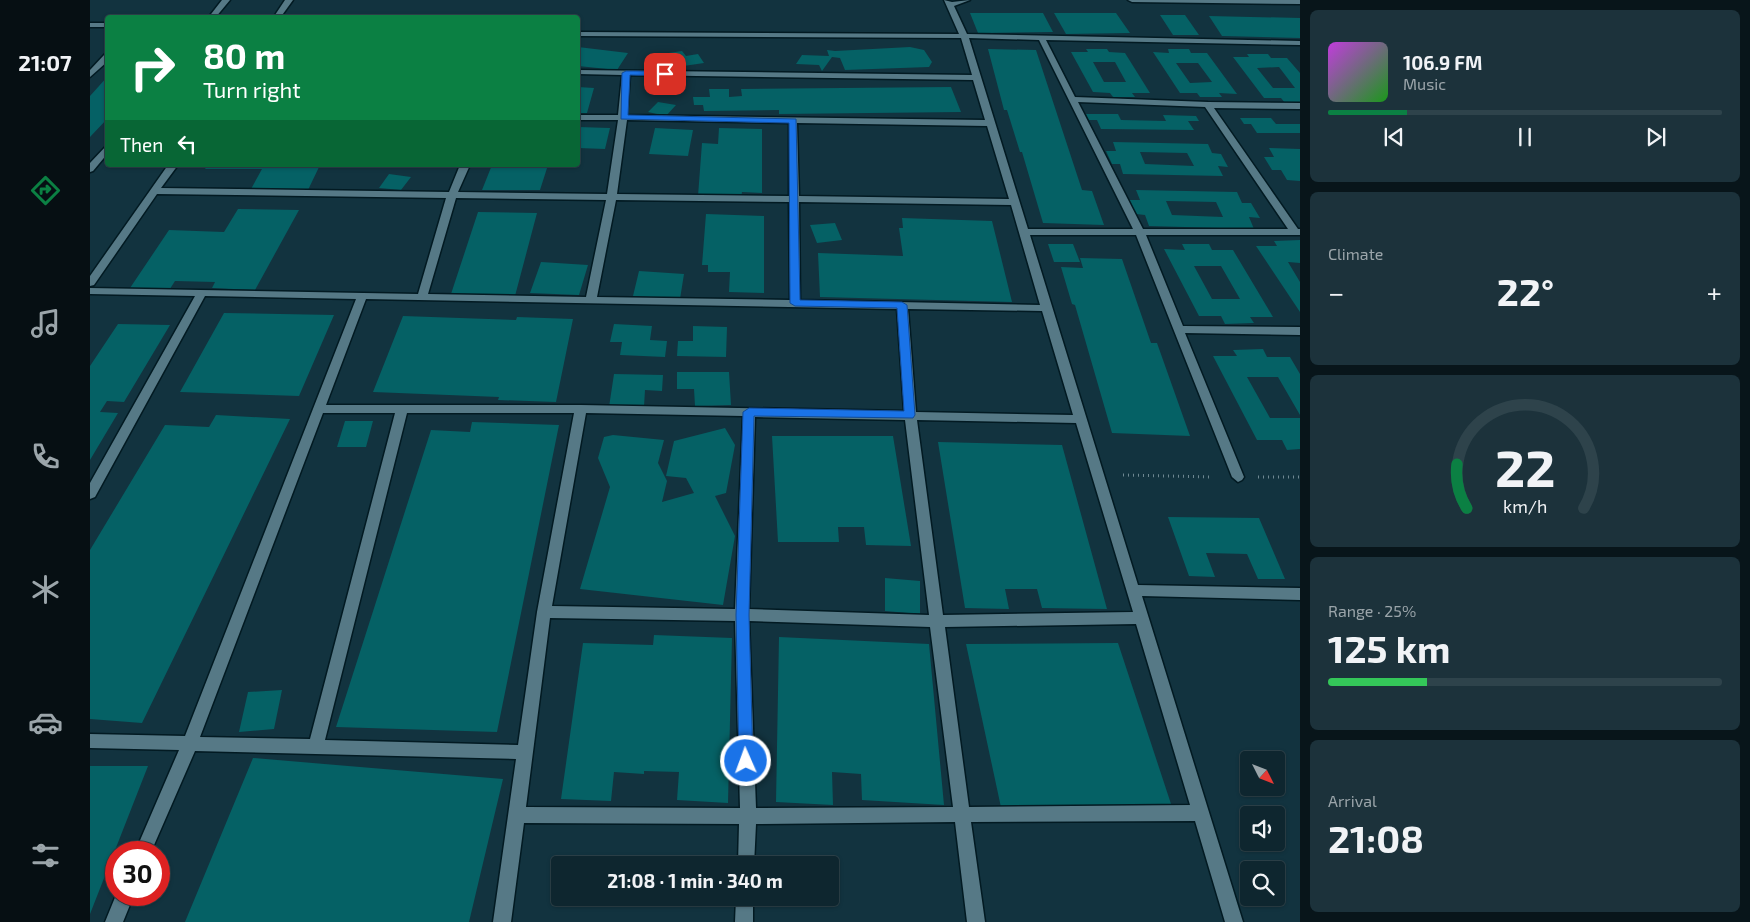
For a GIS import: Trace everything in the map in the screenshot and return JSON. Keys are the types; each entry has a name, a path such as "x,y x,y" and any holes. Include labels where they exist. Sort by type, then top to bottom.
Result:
{"street":[{"path":"214,15 226,0"},
{"path":"278,15 289,0"},
{"path":"966,0 950,2 964,36 991,123 1234,922"},
{"path":"1132,0 1300,2"},
{"path":"90,25 105,25"},
{"path":"580,34 964,36 1300,43"},
{"path":"1041,37 1139,231 1238,477"},
{"path":"90,75 105,59"},
{"path":"580,72 977,78"},
{"path":"591,300 614,197 624,118 626,73"},
{"path":"1072,99 1208,105 1300,106"},
{"path":"1208,105 1298,232"},
{"path":"580,117 991,123"},
{"path":"793,120 795,303"},
{"path":"90,169 105,151"},
{"path":"90,282 172,167"},
{"path":"422,297 452,195 463,167"},
{"path":"154,191 1015,202"},
{"path":"1024,232 1298,232"},
{"path":"90,291 1047,308"},
{"path":"90,494 202,293"},
{"path":"148,841 190,743 362,296"},
{"path":"902,305 910,415 938,621 960,815 976,922"},
{"path":"1178,329 1300,331"},
{"path":"316,746 402,408"},
{"path":"319,409 581,409 1081,419"},
{"path":"502,922 544,612 581,409"},
{"path":"746,856 748,816 742,615 749,412"},
{"path":"1133,590 1300,594"},
{"path":"544,612 742,615 938,621 1141,618"},
{"path":"90,741 526,752"},
{"path":"517,814 748,816 1201,813"},
{"path":"114,922 121,906"},
{"path":"744,922 745,906"}],"path":[{"path":"1098,475 1300,477"}],"building":[{"path":"970,13 1043,13 1053,32 978,33"},
{"path":"1054,13 1116,13 1130,33 1066,34"},
{"path":"1160,15 1185,15 1199,35 1173,35"},
{"path":"1209,16 1300,18 1300,38 1222,36"},
{"path":"580,47 628,53 617,70 580,66"},
{"path":"910,47 924,50 932,62 929,67 845,70 840,58 832,57 822,71 819,65 796,64 802,55 829,56 827,50"},
{"path":"988,49 1036,50 1082,190 1092,191 1104,225 1043,223 1022,152 1020,152 1007,110 1004,110"},
{"path":"1086,49 1107,49 1109,52 1125,53 1150,93 1132,93 1135,97 1113,97 1110,93 1093,92 1071,52 1088,52","holes":["1093,62 1115,62 1126,82 1104,82"]},
{"path":"1168,49 1189,49 1191,53 1207,53 1237,94 1219,93 1222,97 1200,97 1197,93 1180,93 1153,52 1169,53","holes":["1176,63 1198,63 1212,82 1190,83"]},
{"path":"682,51 686,56 698,54 704,63 670,68 662,54"},
{"path":"1247,54 1268,54 1271,58 1287,58 1300,73 1300,103 1285,103 1281,98 1264,98 1233,57 1249,57","holes":["1279,67 1295,88 1273,88 1257,68"]},
{"path":"105,79 105,121 90,137 90,96"},
{"path":"580,87 594,88 587,113 580,113"},
{"path":"951,87 961,112 779,114 779,110 704,111 703,105 694,105 693,97 710,97 709,89 729,89 729,97 742,96 741,89"},
{"path":"658,102 676,105 666,116 648,112"},
{"path":"1086,114 1118,114 1121,120 1166,121 1163,115 1196,116 1199,121 1188,121 1194,130 1101,129 1097,120 1089,120"},
{"path":"1240,118 1271,118 1276,124 1300,124 1300,133 1257,133 1251,124 1244,124"},
{"path":"580,127 610,128 605,149 580,148"},
{"path":"655,128 693,130 688,156 649,154"},
{"path":"719,128 762,129 762,193 742,192 741,197 698,196 702,143 718,144"},
{"path":"1113,142 1208,144 1212,153 1221,154 1228,167 1218,166 1223,176 1123,174 1120,164 1112,164 1106,151 1116,151","holes":["1140,152 1187,153 1194,166 1145,164"]},
{"path":"1269,148 1300,149 1300,181 1287,180 1281,170 1272,170 1264,157 1274,157"},
{"path":"206,167 319,167 308,190 251,189 262,169 205,169"},
{"path":"491,167 547,167 540,190 482,190"},
{"path":"389,174 411,177 401,190 379,188"},
{"path":"1136,190 1237,192 1242,203 1251,203 1260,218 1249,217 1254,229 1149,226 1145,215 1136,214 1129,200 1140,200","holes":["1166,201 1216,202 1223,217 1172,215"]},
{"path":"238,209 299,210 255,290 212,288 215,282 175,281 168,292 128,291 169,230 224,232"},
{"path":"478,212 537,213 515,296 451,294"},
{"path":"706,214 764,216 764,293 729,292 730,272 708,272 708,265 702,265"},
{"path":"902,218 992,221 1012,302 820,297 818,253 903,256 899,228 903,228"},
{"path":"835,223 842,240 817,243 810,225"},
{"path":"1300,240 1300,263 1288,262 1300,282 1300,312 1256,246 1277,246 1274,241"},
{"path":"1048,244 1073,244 1080,262 1054,262"},
{"path":"1182,244 1209,244 1212,250 1233,250 1273,317 1250,317 1254,323 1225,324 1221,316 1199,316 1164,249 1185,250","holes":["1194,266 1221,266 1240,299 1212,299"]},
{"path":"1080,258 1122,259 1151,343 1157,343 1190,436 1112,433 1075,305 1072,304 1061,267 1083,268"},
{"path":"541,262 588,265 579,295 530,293"},
{"path":"639,271 684,274 680,299 633,296"},
{"path":"224,313 334,315 299,396 180,392"},
{"path":"403,316 516,320 517,317 573,319 556,402 498,400 499,397 373,392"},
{"path":"118,324 170,325 124,402 107,401 100,412 118,413 90,460 90,366"},
{"path":"614,324 652,326 650,340 667,341 665,357 620,355 622,342 610,342"},
{"path":"693,326 727,327 726,357 677,356 678,341 693,341"},
{"path":"1263,349 1267,357 1290,357 1300,374 1300,415 1278,377 1247,377 1270,418 1300,418 1300,449 1287,450 1282,440 1257,440 1213,356 1237,356 1233,350"},
{"path":"677,372 729,372 731,405 695,406 694,389 677,389"},
{"path":"614,374 663,375 662,391 645,390 644,407 609,407"},
{"path":"216,415 290,419 142,723 90,719 90,550 165,425 209,427"},
{"path":"345,421 373,421 366,447 337,447"},
{"path":"472,422 559,425 497,732 336,727 431,430 470,432"},
{"path":"725,428 735,445 726,493 715,496 735,536 723,605 580,589 610,487 598,458 604,437 613,435 664,440 658,463 667,481 662,502 694,493 686,478 666,476 674,441"},
{"path":"772,436 893,436 911,546 866,545 864,527 838,527 839,542 778,542"},
{"path":"938,442 1062,445 1107,609 1042,608 1037,589 1005,589 1009,609 965,608"},
{"path":"1168,517 1259,518 1285,579 1258,579 1247,554 1206,553 1215,577 1189,576"},
{"path":"885,578 920,581 920,614 885,611"},
{"path":"654,635 732,638 728,803 677,800 679,772 644,771 644,774 614,772 611,801 561,799 583,643 653,645"},
{"path":"779,637 929,644 944,805 862,800 861,774 832,772 833,805 776,802"},
{"path":"1118,643 1173,810 1002,812 966,644"},
{"path":"282,690 274,729 239,732 248,692"},
{"path":"253,758 503,779 469,922 185,922"},
{"path":"90,766 148,766 119,841 105,841 105,876 90,914"}],"route":[{"path":"665,74 626,73 624,118 793,120 795,303 902,305 910,415 749,412 742,615 746,761"}]}
